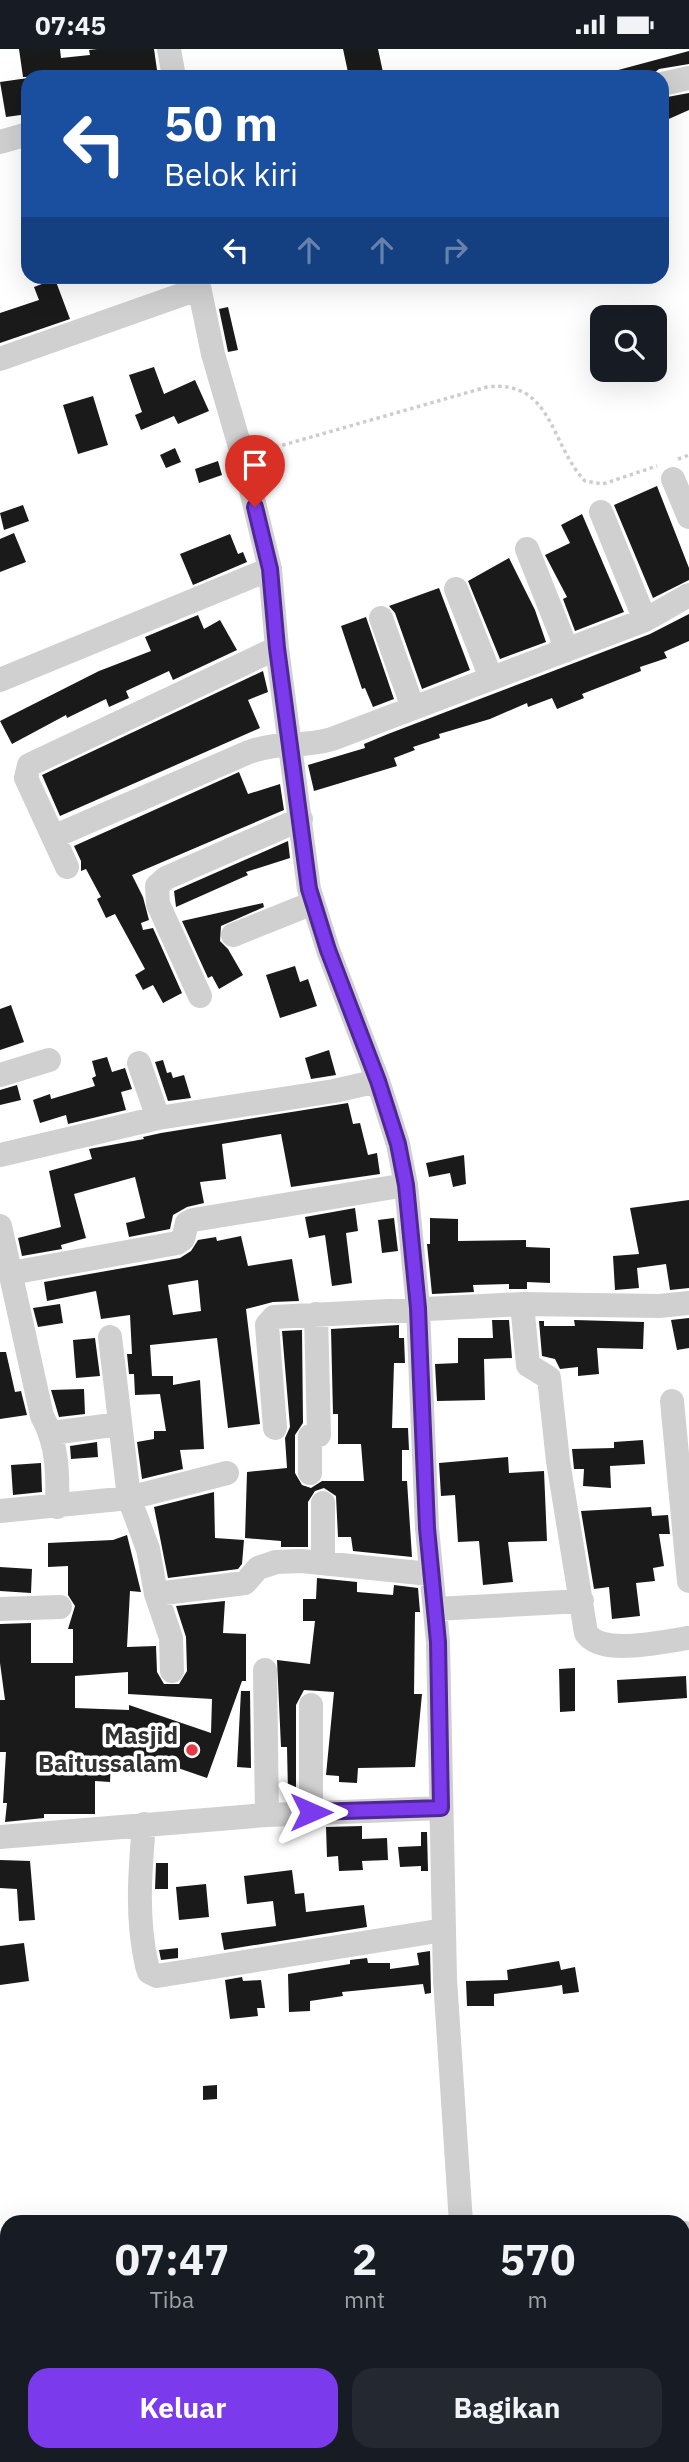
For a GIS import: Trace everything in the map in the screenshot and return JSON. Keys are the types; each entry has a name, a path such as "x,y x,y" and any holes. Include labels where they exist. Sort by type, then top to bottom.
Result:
{"street":[{"path":"174,50 174,70"},
{"path":"669,83 689,78"},
{"path":"0,142 21,136"},
{"path":"0,359 194,284"},
{"path":"197,284 270,569 277,648 301,818 305,869 328,950 378,1081 398,1144 406,1185 418,1308 430,1574 435,1609 447,2048 460,2215"},
{"path":"671,467 689,517"},
{"path":"601,512 645,620"},
{"path":"527,549 567,650"},
{"path":"0,680 270,569"},
{"path":"456,589 491,678"},
{"path":"53,837 249,752 269,745 320,743 645,620 689,595"},
{"path":"381,618 413,708"},
{"path":"67,867 26,778 29,765 277,648"},
{"path":"200,996 162,914 156,895 157,886 166,878 301,818"},
{"path":"233,935 313,903"},
{"path":"0,1075 49,1060"},
{"path":"139,1063 158,1118"},
{"path":"0,1155 158,1118 334,1091 378,1081"},
{"path":"11,1273 177,1243 183,1239 187,1223 193,1220 406,1185"},
{"path":"0,1226 41,1416 52,1433 58,1476 57,1507"},
{"path":"275,1428 267,1325 274,1317 522,1304 659,1306 689,1303"},
{"path":"522,1304 528,1364 549,1378 558,1461 586,1633 594,1642 603,1645 689,1638"},
{"path":"310,1473 310,1436 319,1435 316,1314"},
{"path":"110,1337 129,1498 148,1549 156,1594 171,1638 172,1671"},
{"path":"672,1401 689,1581"},
{"path":"52,1433 120,1423"},
{"path":"0,1511 129,1498 227,1473"},
{"path":"323,1503 323,1563"},
{"path":"156,1594 245,1583 258,1568 276,1562 323,1563 430,1574"},
{"path":"435,1609 582,1601"},
{"path":"0,1609 60,1607"},
{"path":"265,1670 267,1815"},
{"path":"311,1705 311,1812"},
{"path":"0,1837 311,1812 441,1808"},
{"path":"144,1824 139,1888 140,1922 147,1966 152,1975 172,1975 225,1963 444,1930"}],"path":[{"path":"243,457 487,387 510,385 522,390 542,407 573,467 585,481 603,484 671,467 689,455"}],"building":[{"path":"19,49 60,49 61,58 90,55 89,50 97,49 154,49 157,70 22,70"},
{"path":"343,49 378,49 382,70 348,70"},
{"path":"689,51 689,64 658,70 618,70"},
{"path":"21,79 21,115 6,117 0,82"},
{"path":"689,93 689,110 669,119 669,97"},
{"path":"57,284 70,319 0,343 0,313 39,300 34,287"},
{"path":"228,307 238,350 228,352 219,309"},
{"path":"154,367 164,394 195,380 209,411 178,424 174,416 141,430 135,415 142,412 129,375"},
{"path":"93,396 108,445 78,454 63,405"},
{"path":"175,448 181,462 166,468 160,455"},
{"path":"218,461 222,475 199,483 195,469"},
{"path":"657,486 689,568 689,580 653,598 614,505"},
{"path":"23,505 29,521 4,530 0,513"},
{"path":"582,514 624,612 575,631 563,599 567,597 545,555 570,543 561,525"},
{"path":"14,533 26,562 0,572 0,539"},
{"path":"230,534 238,554 243,552 247,562 193,585 180,554"},
{"path":"509,558 535,610 546,642 500,659 468,581"},
{"path":"439,588 470,670 422,689 395,613 389,606"},
{"path":"689,614 689,641 664,652 667,658 640,667 641,671 582,694 584,698 557,709 552,698 528,707 527,703 490,719 439,734 440,738 413,747 415,750 394,758 397,766 314,791 308,765 365,748 364,744 388,734 650,634"},
{"path":"198,615 204,629 220,620 237,650 173,680 169,671 126,691 129,698 109,707 106,699 67,718 66,715 12,744 0,721 99,671 151,651 145,637"},
{"path":"366,617 394,699 373,707 365,688 362,689 341,626"},
{"path":"263,671 268,692 248,700 260,728 60,816 42,775"},
{"path":"239,772 248,794 280,784 284,810 132,875 143,897 149,920 141,923 143,930 153,928 182,993 163,1003 153,985 143,990 135,975 145,969 115,914 106,918 97,899 101,897 86,869 81,871 81,861 74,846"},
{"path":"288,841 290,858 246,872 248,875 176,907 174,891"},
{"path":"263,903 264,907 221,926 220,941 228,949 243,975 219,989 212,976 208,978 182,921"},
{"path":"295,966 300,982 308,979 317,1006 280,1018 266,975"},
{"path":"11,1005 24,1042 0,1050 0,1009"},
{"path":"329,1050 336,1075 311,1079 305,1058"},
{"path":"107,1057 112,1072 125,1068 132,1089 121,1092 126,1110 68,1124 66,1115 40,1123 33,1100 50,1094 51,1099 95,1086 92,1078 96,1076 92,1061"},
{"path":"163,1060 167,1073 171,1072 173,1078 184,1075 191,1098 168,1101 155,1062"},
{"path":"17,1085 21,1100 0,1105 0,1090"},
{"path":"348,1103 353,1124 360,1123 368,1155 377,1153 380,1174 291,1187 281,1134 222,1144 226,1179 200,1182 204,1203 187,1207 173,1215 170,1229 129,1237 126,1223 145,1218 135,1177 74,1194 86,1238 61,1245 62,1249 22,1256 18,1238 61,1227 49,1171 92,1159 89,1149 144,1139 143,1137 161,1133"},
{"path":"464,1155 466,1184 453,1187 450,1173 429,1177 426,1163"},
{"path":"689,1200 689,1288 670,1290 666,1264 637,1268 639,1288 615,1290 613,1256 639,1254 630,1208"},
{"path":"355,1208 358,1231 346,1233 352,1283 332,1286 325,1235 309,1238 305,1217"},
{"path":"394,1218 398,1251 382,1253 378,1220"},
{"path":"430,1218 458,1219 458,1241 526,1240 526,1247 550,1248 550,1283 527,1282 527,1289 509,1289 509,1284 473,1285 474,1292 432,1294 427,1244 430,1244"},
{"path":"241,1236 248,1266 292,1259 299,1301 273,1302 246,1309 260,1424 228,1428 217,1338 150,1345 152,1376 173,1376 173,1385 200,1380 204,1449 180,1450 183,1469 142,1479 137,1442 154,1439 154,1431 166,1431 160,1394 135,1395 134,1374 129,1374 127,1354 132,1354 130,1315 101,1319 96,1291 47,1301 44,1282 180,1258 191,1251 198,1240 216,1237 217,1241","holes":["198,1280 201,1311 173,1315 168,1285"]},
{"path":"60,1304 63,1323 38,1327 33,1308"},
{"path":"689,1318 689,1348 677,1350 671,1320"},
{"path":"492,1320 509,1320 512,1358 484,1359 485,1400 437,1401 435,1364 458,1363 458,1338 493,1338"},
{"path":"574,1320 644,1322 643,1349 597,1348 599,1374 578,1376 578,1367 560,1369 555,1359 542,1356 539,1321 544,1321 544,1326 575,1326"},
{"path":"399,1325 399,1338 404,1338 405,1363 394,1363 392,1428 408,1428 409,1450 402,1450 402,1481 407,1481 412,1557 353,1551 351,1537 338,1537 336,1496 324,1488 315,1491 308,1502 308,1547 281,1547 281,1541 245,1538 247,1472 287,1468 285,1438 290,1427 282,1331 302,1330 303,1423 295,1435 295,1473 302,1485 311,1488 322,1481 364,1481 361,1444 338,1444 338,1414 333,1414 331,1329"},
{"path":"95,1338 100,1376 76,1378 73,1340"},
{"path":"0,1352 6,1352 15,1392 21,1391 27,1415 0,1419"},
{"path":"84,1389 85,1414 59,1417 51,1390"},
{"path":"643,1440 645,1464 610,1466 611,1488 583,1486 584,1469 574,1469 572,1449 614,1448 614,1442"},
{"path":"97,1442 98,1457 71,1459 70,1446"},
{"path":"508,1457 509,1473 544,1471 547,1541 508,1542 513,1582 483,1585 479,1541 458,1542 455,1495 441,1496 439,1463"},
{"path":"41,1463 42,1492 13,1495 11,1465"},
{"path":"214,1492 215,1538 244,1540 242,1564 238,1569 168,1578 154,1507"},
{"path":"651,1507 652,1516 668,1515 670,1534 659,1534 664,1566 653,1568 655,1581 636,1583 640,1616 612,1619 609,1587 594,1589 581,1511"},
{"path":"127,1535 141,1592 130,1591 127,1647 156,1646 157,1672 164,1684 179,1684 187,1671 186,1637 176,1606 225,1601 223,1633 246,1634 246,1681 242,1681 207,1778 146,1757 146,1763 111,1761 110,1782 95,1781 95,1814 44,1814 44,1818 5,1822 7,1803 3,1803 6,1752 0,1752 0,1700 5,1700 0,1663 0,1624 31,1623 31,1663 73,1663 73,1629 68,1629 75,1606 68,1595 68,1566 48,1567 48,1543 113,1540","holes":["128,1672 128,1694 212,1699 211,1733 129,1705 129,1710 75,1708 75,1676"]},
{"path":"0,1567 32,1569 31,1593 0,1591"},
{"path":"317,1578 357,1582 357,1592 393,1595 394,1585 418,1588 420,1612 415,1612 414,1694 422,1694 415,1767 358,1768 357,1783 339,1782 339,1776 326,1775 334,1692 304,1690 296,1705 296,1792 288,1792 287,1747 281,1747 277,1660 310,1664 315,1621 303,1621 303,1599 316,1599"},
{"path":"575,1668 575,1711 560,1712 559,1669"},
{"path":"686,1676 687,1698 618,1703 617,1680"},
{"path":"241,1691 250,1691 251,1768 237,1767"},
{"path":"362,1826 362,1839 387,1838 388,1860 362,1861 363,1870 339,1871 338,1856 327,1857 326,1827"},
{"path":"421,1832 427,1832 428,1871 421,1871 421,1866 400,1867 398,1847 421,1846"},
{"path":"0,1860 30,1861 35,1920 19,1921 17,1889 0,1888"},
{"path":"156,1863 168,1863 168,1889 155,1889"},
{"path":"292,1870 295,1894 304,1893 306,1912 364,1905 367,1927 224,1950 221,1933 276,1926 273,1901 247,1904 244,1876"},
{"path":"206,1884 209,1917 179,1920 176,1887"},
{"path":"24,1943 29,1981 0,1985 0,1946"},
{"path":"178,1948 178,1958 161,1960 159,1950"},
{"path":"430,1951 431,1993 425,1994 423,1984 342,1992 343,1996 310,2001 310,2011 289,2012 288,1974 350,1964 350,1960 367,1958 368,1963 390,1963 390,1969 419,1965 417,1953"},
{"path":"559,1961 561,1970 575,1967 579,1992 563,1994 562,1985 494,1994 494,2006 467,2006 466,1981 508,1980 507,1970"},
{"path":"242,1977 243,1981 261,1980 265,2008 257,2008 258,2016 230,2019 225,1980"},
{"path":"217,2085 217,2099 203,2100 203,2086"}],"place":[{"name":"Masjid Baitussalam","path":"192,1750"}],"route":[{"path":"255,507 270,569 277,648 300,805 303,853 309,889 328,950 378,1081 398,1144 406,1185 418,1308 427,1528 438,1642 441,1808 362,1813 311,1812"}]}
